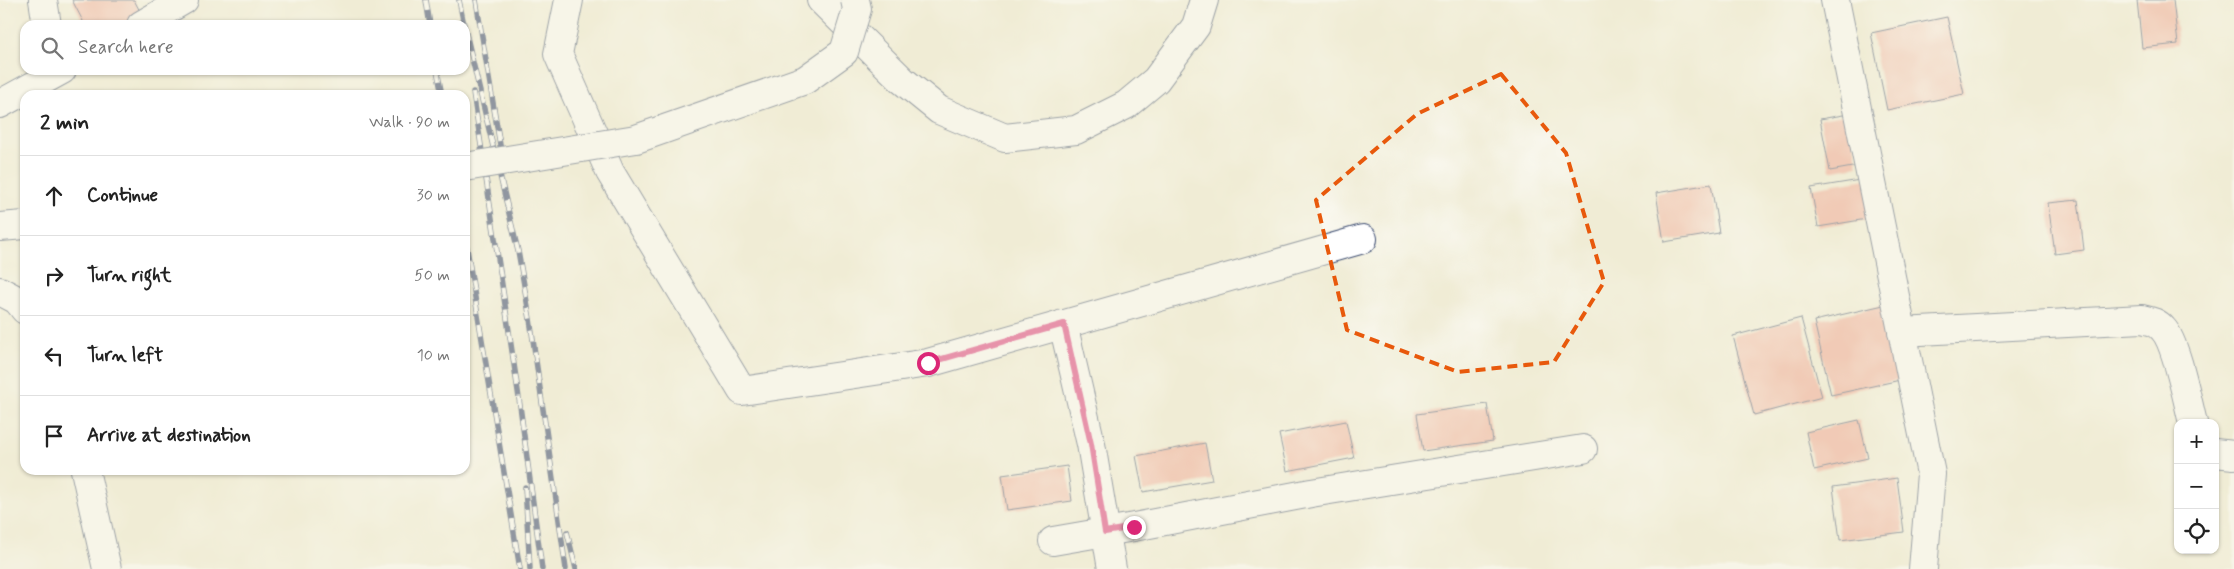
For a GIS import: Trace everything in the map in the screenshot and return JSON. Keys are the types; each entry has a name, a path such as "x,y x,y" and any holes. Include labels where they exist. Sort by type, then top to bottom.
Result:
{"street":[{"path":"43,0 47,20"},
{"path":"150,20 184,0"},
{"path":"569,0 558,54 610,172 742,391 928,363 1363,240"},
{"path":"821,0 902,80 939,110 1005,138 1076,130 1126,106 1156,80 1196,26 1204,0"},
{"path":"470,166 636,139 805,80 844,52 857,9 855,0"},
{"path":"1835,0 1931,474 1923,569"},
{"path":"25,90 51,75"},
{"path":"0,104 20,93"},
{"path":"0,227 20,225"},
{"path":"0,291 17,300 20,304"},
{"path":"1902,332 2142,319 2154,321 2165,330 2171,345 2193,419"},
{"path":"1064,324 1091,444 1112,569"},
{"path":"1053,541 1310,493 1583,449"},
{"path":"2219,453 2234,455"},
{"path":"86,475 107,569"}],"highlighted area":[{"path":"1501,74 1566,153 1604,282 1554,362 1458,372 1347,330 1316,200 1417,114"}],"building":[{"path":"72,0 134,0 143,17 138,20 82,20"},
{"path":"2137,0 2173,0 2178,44 2142,48"},
{"path":"1947,17 1964,94 1887,110 1871,33"},
{"path":"1849,114 1858,166 1830,171 1820,119"},
{"path":"1866,179 1873,218 1818,227 1811,188"},
{"path":"1711,184 1719,233 1664,242 1656,193"},
{"path":"2078,200 2084,250 2055,254 2048,203"},
{"path":"1888,304 1905,379 1831,395 1814,321"},
{"path":"1801,318 1822,397 1754,415 1733,336"},
{"path":"1487,404 1493,441 1423,451 1417,414"},
{"path":"1859,420 1868,458 1814,470 1806,432"},
{"path":"1346,421 1354,458 1287,471 1279,434"},
{"path":"1205,443 1212,480 1143,492 1136,456"},
{"path":"1067,466 1072,501 1007,510 1002,475"},
{"path":"1897,478 1904,532 1840,540 1833,487"}],"railway":[{"path":"426,0 429,20"},
{"path":"459,0 463,20"},
{"path":"476,0 502,157"},
{"path":"470,50 518,251 530,319 566,569"},
{"path":"438,75 441,90"},
{"path":"473,92 518,391 542,569"},
{"path":"470,267 520,569"},
{"path":"525,487 530,569"},
{"path":"567,532 576,569"}],"route":[{"path":"928,363 1064,324 1091,444 1105,532 1134,527"}]}
